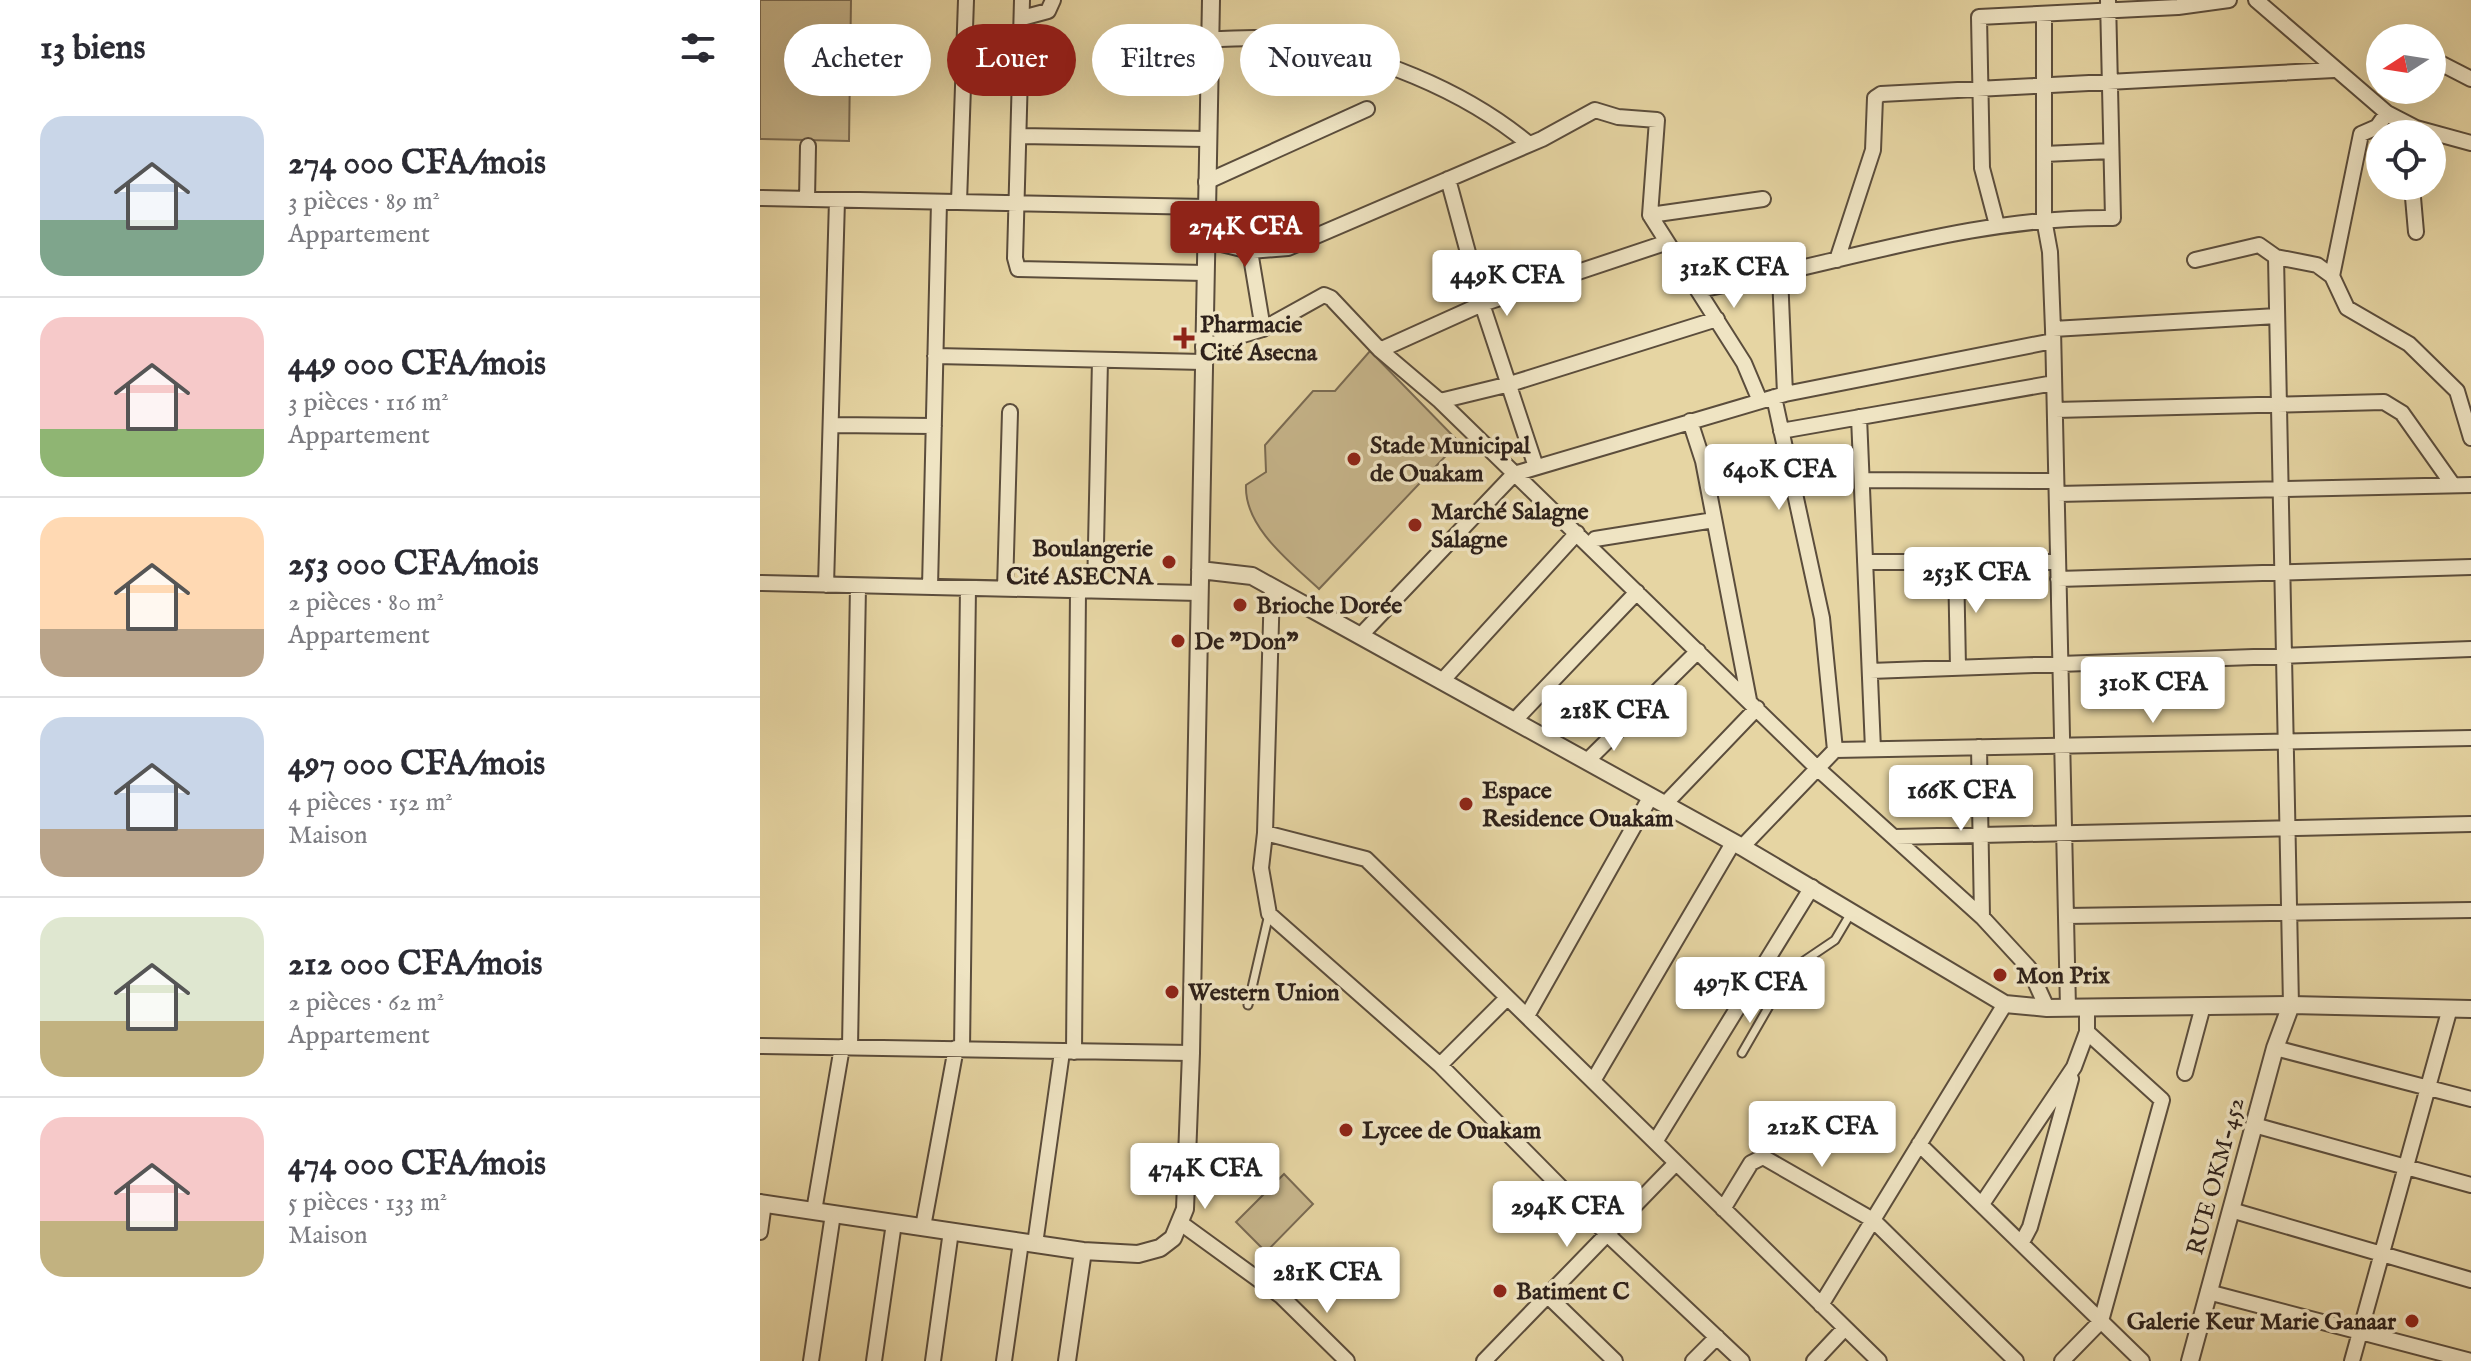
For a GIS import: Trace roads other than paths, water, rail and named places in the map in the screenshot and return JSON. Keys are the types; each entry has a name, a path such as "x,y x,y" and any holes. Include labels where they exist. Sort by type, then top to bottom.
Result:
{"street":[{"path":"959,202 966,0"},
{"path":"1022,0 1015,258 1018,269 1205,273"},
{"path":"1022,18 1048,11 1053,0"},
{"path":"1211,0 1212,24"},
{"path":"1997,225 1982,168 1979,17 2229,0"},
{"path":"2256,0 2334,70 2398,120"},
{"path":"1698,290 1780,275 1997,225 2044,219 2113,218 2108,6"},
{"path":"2044,14 2044,219 2050,252 2053,335 2068,1008"},
{"path":"1224,39 1285,39 1398,72 1464,98 1529,144"},
{"path":"2446,66 2471,79"},
{"path":"1837,260 1873,150 1875,98 1881,94 2334,70"},
{"path":"760,1232 762,1203 1083,1251 1138,1254 1160,1248 1182,1224 1191,1053 1209,96"},
{"path":"1206,182 1367,109"},
{"path":"1205,240 1250,251 1288,248 1529,144 1595,110 1618,117 1657,120 1650,215 1744,363 1773,397"},
{"path":"2332,276 2361,134 2377,127 2387,113"},
{"path":"1019,136 1207,139"},
{"path":"2446,138 2471,143"},
{"path":"807,199 808,146"},
{"path":"2044,154 2111,151"},
{"path":"1448,179 1482,304 1536,467"},
{"path":"760,198 1206,207"},
{"path":"1650,215 1763,199"},
{"path":"826,585 837,200"},
{"path":"2413,200 2416,232"},
{"path":"930,587 939,202"},
{"path":"1380,350 1482,304 1665,243"},
{"path":"2195,260 2259,245 2276,257 2317,265 2332,276 2347,308 2409,344 2457,391 2471,438"},
{"path":"1250,251 1263,329"},
{"path":"2276,257 2286,913 2291,1005"},
{"path":"1780,275 1773,397 1822,618 1835,750"},
{"path":"935,356 1100,360 1203,354 1263,329 1324,295 1331,298 1380,350 1440,401 1816,767 1982,917 2029,968 2047,1008"},
{"path":"1361,635 1514,474 1773,397 2053,335 2277,316"},
{"path":"1440,401 1510,384 1717,319"},
{"path":"1095,591 1100,360"},
{"path":"1781,431 2054,383"},
{"path":"2055,410 2384,402 2402,413 2453,485"},
{"path":"1005,589 1010,412"},
{"path":"1859,417 1873,749"},
{"path":"1690,421 1703,461 1753,704"},
{"path":"831,425 934,426"},
{"path":"1862,480 2056,488 2280,489 2471,485"},
{"path":"1589,546 1595,539 1714,520"},
{"path":"1442,681 1577,533"},
{"path":"1865,562 2058,562"},
{"path":"1956,562 1958,668"},
{"path":"2058,579 2471,567"},
{"path":"1200,570 1252,576 1812,887 2005,1004 2047,1008 2291,1005 2471,1009"},
{"path":"760,583 1199,593"},
{"path":"814,1211 846,1047 858,586"},
{"path":"1272,587 1265,833 1261,868 1269,914 1440,1065 1607,1234 1742,1361"},
{"path":"923,1227 959,1049 968,588"},
{"path":"1004,1361 1068,1052 1078,591"},
{"path":"1514,721 1637,592"},
{"path":"1870,671 2471,649"},
{"path":"1587,761 1698,651"},
{"path":"1527,1016 1658,800 1753,704"},
{"path":"1593,1081 1738,845 1835,750 2471,738"},
{"path":"1979,747 1982,917"},
{"path":"1895,837 2471,824"},
{"path":"1265,833 1366,859 1879,1361"},
{"path":"1655,1142 1812,887"},
{"path":"2066,916 2471,910"},
{"path":"1440,1065 1507,998"},
{"path":"1821,1305 2005,1004"},
{"name":"RUE OKM-452","path":"2190,1361 2275,1048 2291,1005"},
{"path":"2185,1073 2203,1006"},
{"path":"2022,1242 2030,1227 2074,1067 2087,1032 2087,1008"},
{"path":"2352,1361 2450,1008"},
{"path":"2062,1361 2101,1321 2162,1100 2087,1032"},
{"path":"760,1046 1191,1053"},
{"path":"2275,1048 2471,1099"},
{"path":"1982,1204 2074,1067"},
{"path":"2254,1125 2471,1185"},
{"path":"1919,1144 2142,1361"},
{"path":"1723,1209 1751,1163 1759,1156 1873,1220 2016,1361"},
{"path":"1488,1360 1676,1163"},
{"path":"2231,1210 2471,1280"},
{"path":"811,1361 833,1214"},
{"path":"874,1361 894,1223"},
{"path":"1182,1224 1281,1296 1347,1361"},
{"path":"933,1361 951,1231"},
{"path":"1067,1361 1083,1251"},
{"path":"2208,1292 2471,1361"},
{"path":"1548,1296 1615,1361"},
{"path":"1814,1361 1845,1328"},
{"path":"1693,1361 1717,1337"}],"lane":[{"path":"1742,1053 1780,987 1798,965 1835,940 1852,911"},
{"path":"1248,1005 1269,914"}],"place":[{"name":"Pharmacie Cité Asecna","path":"1184,338"},
{"name":"Stade Municipal de Ouakam","path":"1354,459"},
{"name":"Marché Salagne Salagne","path":"1415,525"},
{"name":"Boulangerie Cité ASECNA","path":"1169,562"},
{"name":"Brioche Dorée","path":"1240,605"},
{"name":"De \"Don\"","path":"1178,641"},
{"name":"Espace Residence Ouakam","path":"1466,804"},
{"name":"Mon Prix","path":"2000,975"},
{"name":"Western Union","path":"1172,992"},
{"name":"Lycee de Ouakam","path":"1346,1130"},
{"name":"Batiment C","path":"1500,1291"},
{"name":"Galerie Keur Marie Ganaar","path":"2412,1321"}]}
